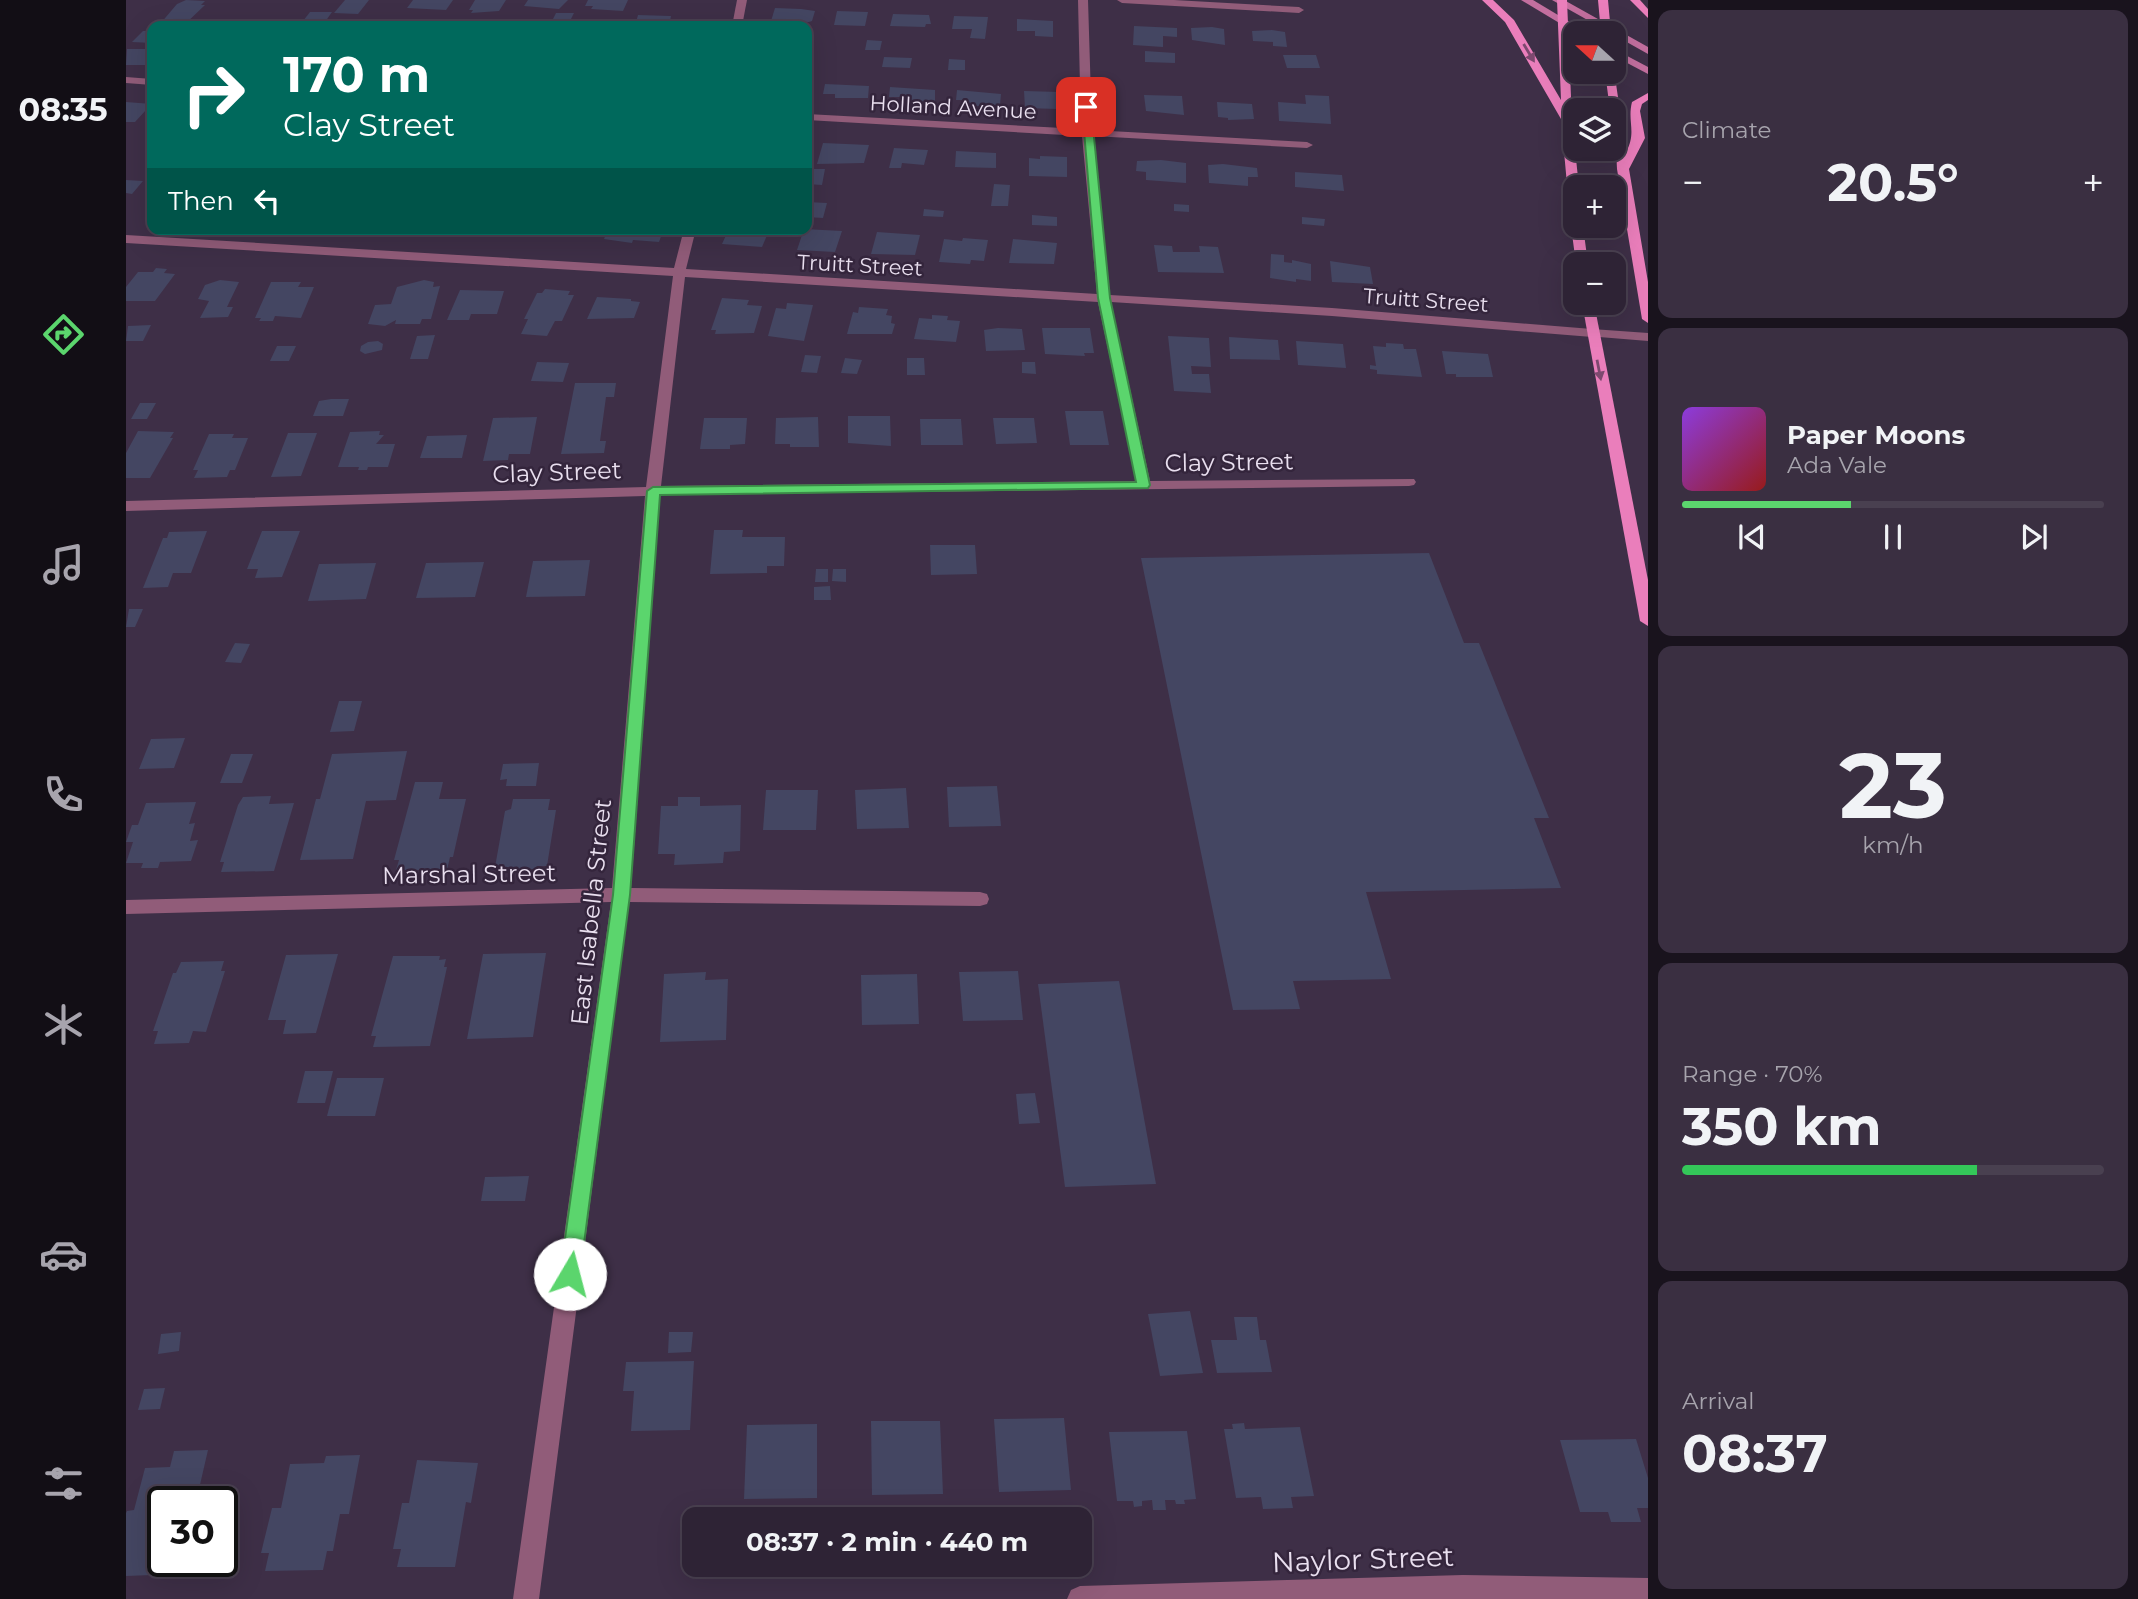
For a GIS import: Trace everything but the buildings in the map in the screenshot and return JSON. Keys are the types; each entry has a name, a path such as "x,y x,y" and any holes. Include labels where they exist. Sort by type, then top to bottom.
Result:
{"main road":[{"path":"1487,0 1509,20 1563,114"},
{"path":"1527,0 1563,21"},
{"path":"1603,0 1605,21"},
{"path":"1635,0 1648,15"},
{"path":"1560,1 1563,21"},
{"path":"1560,1 1592,21"},
{"path":"1626,40 1648,51"},
{"path":"1626,59 1648,71"},
{"path":"1612,84 1648,319"},
{"path":"1623,169 1639,138 1635,111 1637,102 1648,96"},
{"path":"1590,315 1648,621"}],"street":[{"path":"738,21 743,0"},
{"path":"1083,0 1087,134 1104,298 1144,485"},
{"path":"1122,0 1299,10"},
{"path":"126,80 147,82"},
{"name":"Holland Avenue","path":"812,117 1307,145"},
{"name":"East Isabella Street","path":"526,1599 621,895 653,491 679,274 689,235"},
{"name":"Truitt Street","path":"126,239 1104,298 1648,337"},
{"name":"Clay Street","path":"126,506 653,491 1409,482"},
{"name":"Marshal Street","path":"126,907 621,895 980,899"},
{"name":"Naylor Street","path":"1080,1599 1648,1591"}],"route":[{"path":"570,1274 621,895 653,491 1144,485 1104,298 1086,107"}]}
